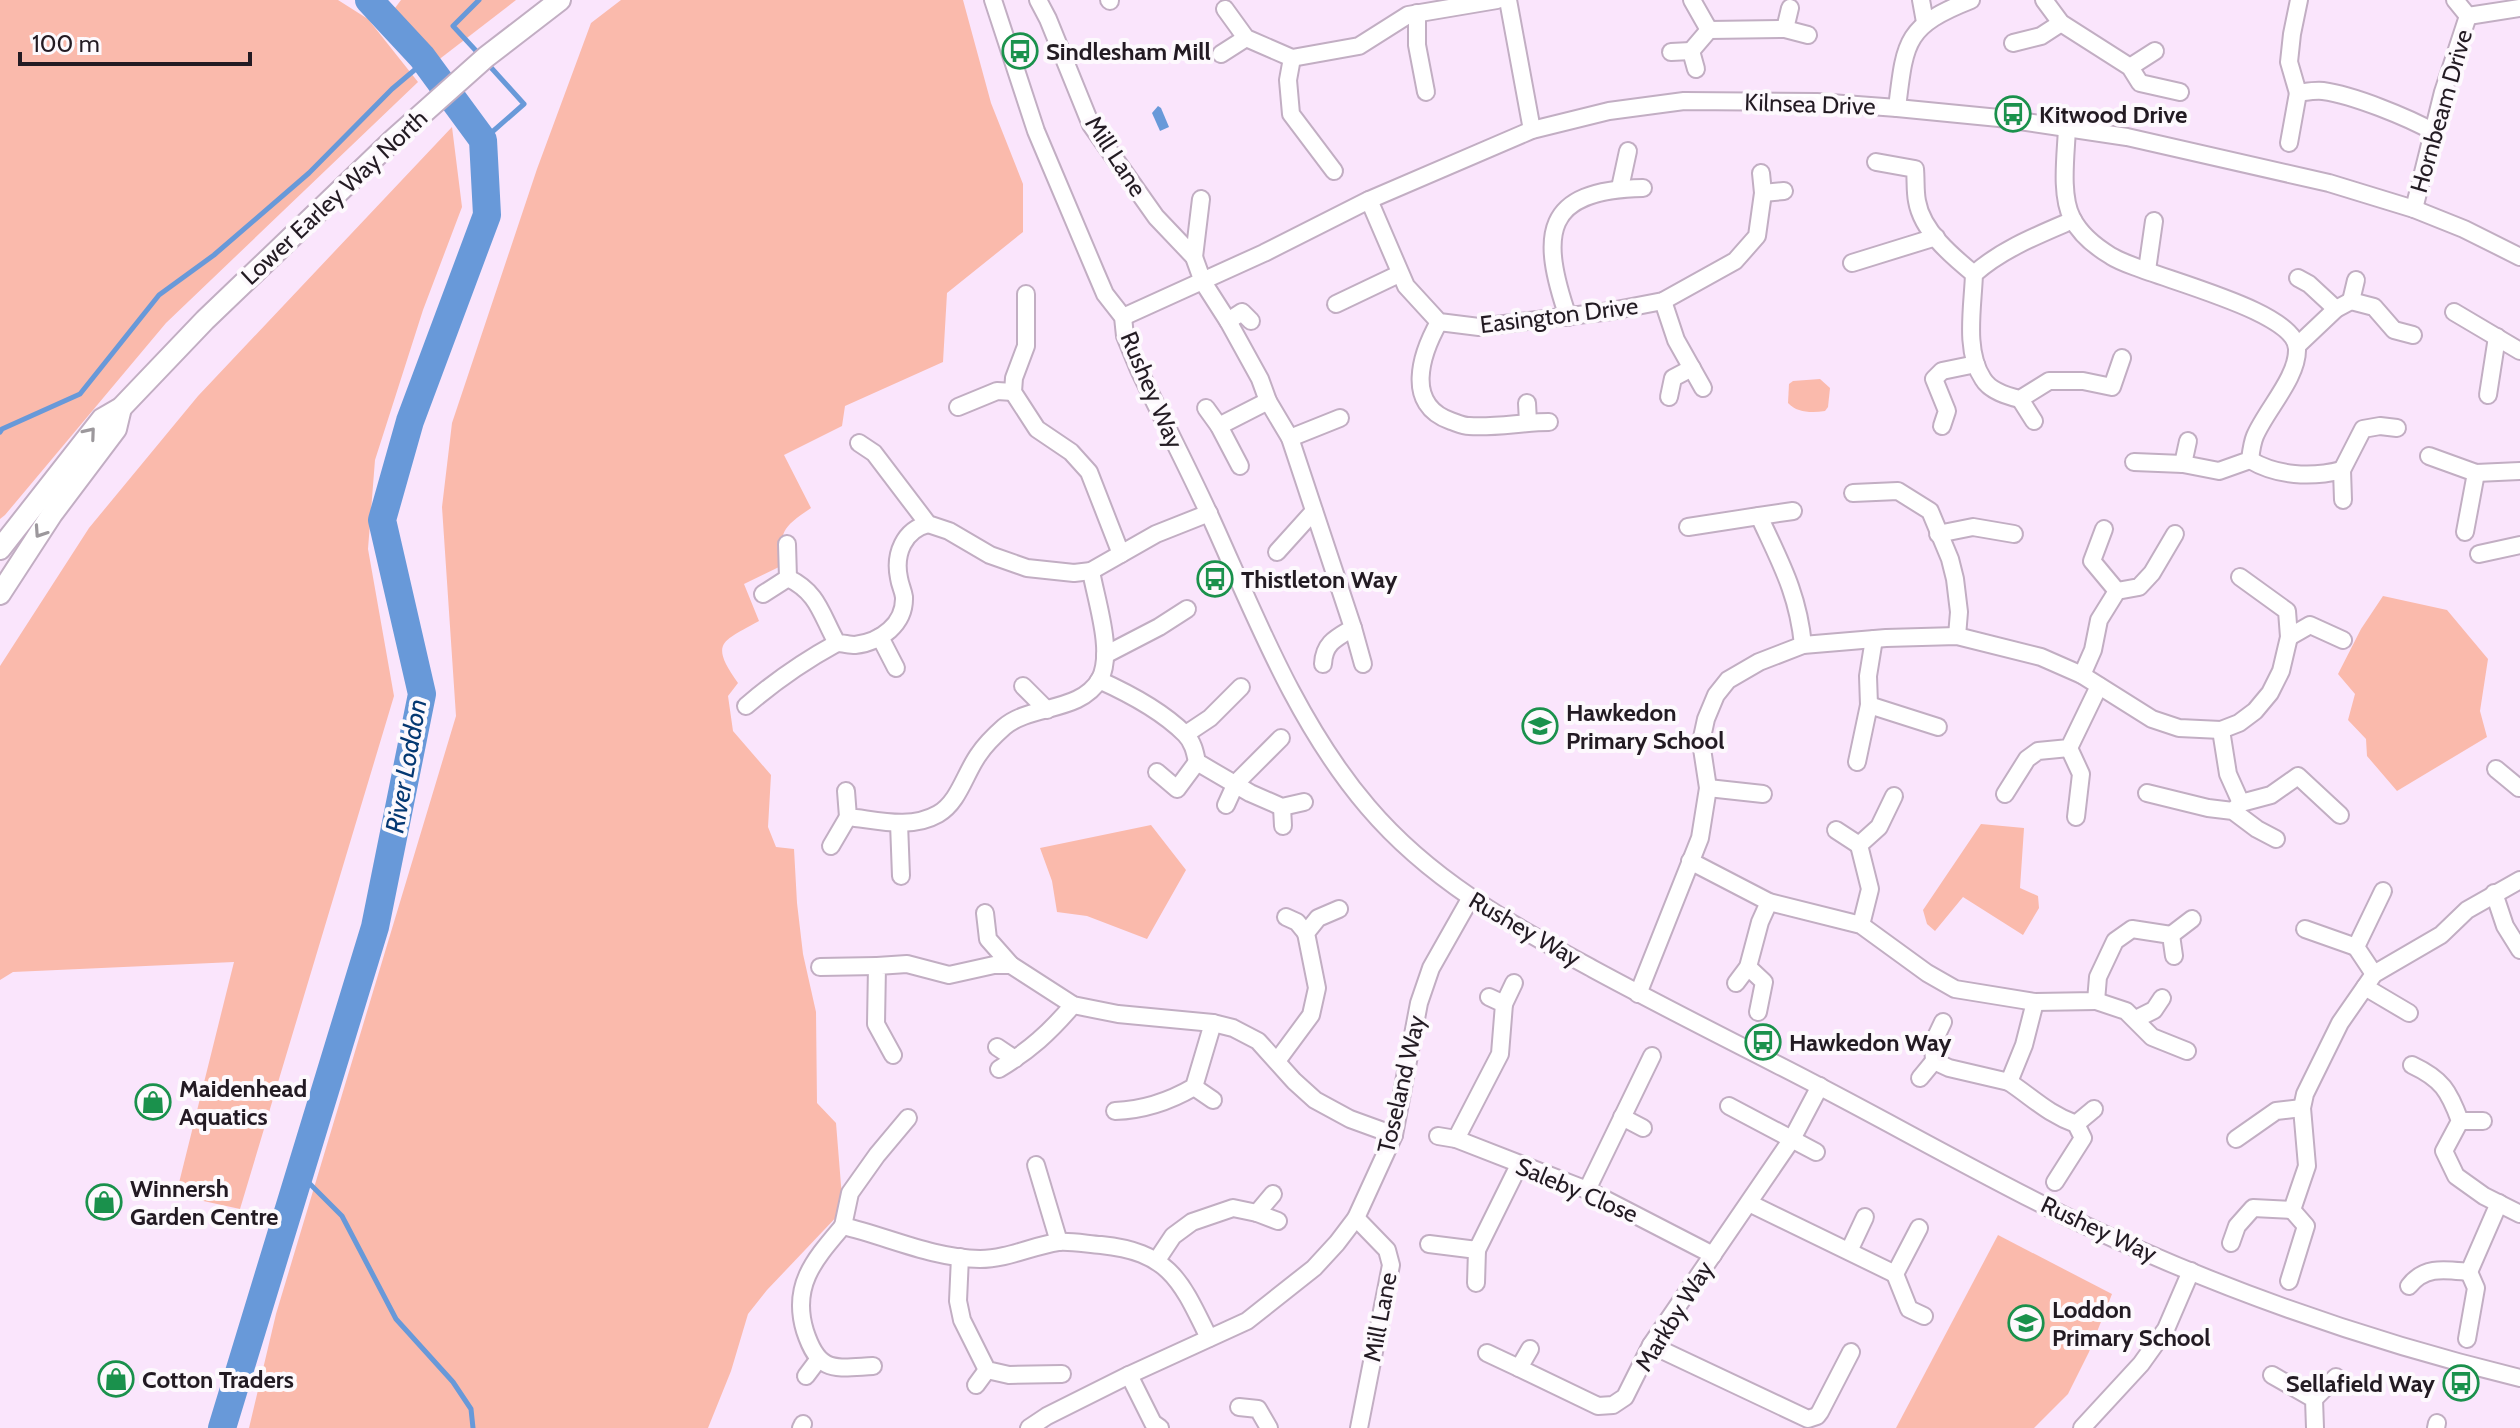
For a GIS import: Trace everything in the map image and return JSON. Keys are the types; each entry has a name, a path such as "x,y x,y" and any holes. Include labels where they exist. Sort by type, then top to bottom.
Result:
{"main road":[{"name":"Lower Earley Way North","path":"0,549 102,419 121,408 162,363 338,191 486,57 560,0"},
{"name":"Lower Earley Way North","path":"0,594 52,514 116,429 121,408"}],"street":[{"name":"Rushey Way","path":"993,0 1036,131 1105,294 1123,317 1125,336 1139,370 1296,700 1341,773 1399,840 1470,899 1540,940 2062,1214 2191,1271 2281,1306 2443,1359 2520,1378"},
{"name":"Mill Lane","path":"1038,0 1091,125 1156,217 1194,257 1203,282 1228,321 1290,438 1363,664"},
{"path":"1225,9 1246,38 1292,58 1359,46 1410,9 1497,0"},
{"path":"1508,0 1532,130"},
{"path":"1692,0 1709,30"},
{"path":"1921,0 1925,22"},
{"path":"1897,108 1905,49 1925,22 1971,0"},
{"path":"2044,0 2061,23 2130,67 2140,83 2180,92"},
{"path":"2289,143 2298,93 2289,62 2299,0"},
{"path":"2455,0 2468,16"},
{"path":"1785,29 1790,8"},
{"name":"Hornbeam Drive","path":"2414,209 2443,92 2468,16 2520,8"},
{"path":"1410,9 1426,92"},
{"path":"2013,43 2041,36 2061,23"},
{"path":"1671,52 1691,51 1709,30 1785,29 1808,35"},
{"path":"1221,54 1246,38"},
{"path":"1691,51 1696,69"},
{"path":"2130,67 2155,51"},
{"path":"1292,58 1288,80 1291,114 1316,162 1334,171"},
{"path":"2298,93 2320,90 2412,120 2434,132"},
{"name":"Kilnsea Drive","path":"1123,317 1203,282 1369,200 1532,130 1609,111 1684,101 1817,102 1897,108 2127,137 2329,183 2414,209 2464,229 2520,257"},
{"path":"2067,128 2065,203 2083,235 2112,258 2260,313 2290,334 2298,345"},
{"path":"1620,188 1621,172 1628,151"},
{"path":"1876,162 1924,168 1917,203 1925,221 1936,237 1974,274 1972,338 1976,364 1983,381 2001,394 2020,399 2034,421"},
{"name":"Easington Drive","path":"1439,322 1479,327 1568,317 1663,301 1735,261 1757,236 1763,193 1761,173"},
{"path":"1568,317 1552,261 1552,236 1557,222 1568,207 1591,193 1643,188"},
{"path":"1763,193 1784,191"},
{"name":"Mill Lane","path":"1194,257 1201,199"},
{"path":"1369,200 1399,274 1439,322 1426,346 1420,373 1422,393 1430,407 1440,417 1467,426 1549,422"},
{"path":"1974,274 2029,239 2073,220"},
{"path":"2147,270 2154,221"},
{"path":"1852,263 1936,237"},
{"path":"1336,304 1399,274"},
{"path":"2298,278 2344,305 2374,307 2394,330 2413,335"},
{"path":"2250,460 2254,438 2289,379 2298,345 2344,305 2356,280"},
{"path":"1026,294 1026,346 1014,378 1013,392 1037,429 1071,452 1089,472 1121,554"},
{"path":"1663,301 1676,340 1703,388"},
{"path":"1228,321 1242,312 1251,321"},
{"path":"2454,312 2520,351"},
{"path":"2488,395 2497,337"},
{"path":"2020,399 2049,381 2083,381 2112,387 2122,358"},
{"path":"1942,426 1947,411 1934,379 1942,371 1976,364"},
{"path":"1669,397 1673,378 1692,368"},
{"path":"958,407 997,391 1013,392"},
{"path":"1219,426 1268,401"},
{"path":"1527,403 1528,422"},
{"path":"1206,408 1240,466"},
{"path":"1290,438 1340,418"},
{"path":"2343,500 2342,470 2363,429 2380,426 2397,428"},
{"path":"2183,464 2188,441"},
{"path":"859,443 874,453 928,524 949,531 990,555 1027,568 1074,573 1091,571 1156,534 1209,513"},
{"path":"2429,456 2476,473 2520,471"},
{"path":"2134,462 2183,464 2219,471 2250,460 2302,475 2322,475 2342,470"},
{"path":"2465,532 2476,473"},
{"path":"1853,493 1898,491 1930,511 1955,579 1959,612 1957,636"},
{"path":"1277,552 1314,511"},
{"path":"1688,527 1793,511"},
{"path":"1759,516 1790,581 1803,645"},
{"path":"746,706 776,681 837,643 855,645 880,637 892,629 903,608 904,594 897,568 904,540 912,530 928,524"},
{"path":"1938,534 1973,527 2014,534"},
{"path":"2104,529 2092,561 2117,591"},
{"path":"2082,675 2093,650 2099,620 2117,591 2139,587 2152,573 2175,534"},
{"path":"787,544 788,578"},
{"path":"2479,554 2520,545"},
{"path":"848,817 899,823 920,821 939,814 952,801 979,754 1003,727 1019,716 1074,701 1092,689 1104,670 1105,655 1091,571"},
{"path":"1638,994 1700,838 1708,788 1701,742 1716,695 1728,680 1759,662 1803,645 1957,636 2041,657 2082,675 2152,719 2179,728 2221,730 2239,723 2255,711 2270,693 2281,671 2289,637 2287,611 2240,577"},
{"path":"788,578 805,586 837,643"},
{"path":"763,594 788,578"},
{"path":"1105,655 1187,609"},
{"path":"2289,637 2310,625 2343,640"},
{"path":"1323,664 1323,653 1329,642 1353,628"},
{"path":"880,637 896,668"},
{"path":"1857,762 1869,705 1868,676 1874,639"},
{"path":"1099,680 1141,702 1186,734 1194,747 1197,762 1177,789 1157,772"},
{"path":"1023,686 1047,710"},
{"path":"2069,748 2099,686"},
{"path":"1186,734 1210,718 1241,687"},
{"path":"1869,705 1938,727"},
{"path":"2221,730 2236,814"},
{"path":"1226,805 1236,783 1281,738"},
{"path":"2005,794 2027,759 2038,751 2069,748"},
{"path":"2069,748 2081,774 2076,817"},
{"path":"1197,762 1250,793 1282,807 1304,802"},
{"path":"2496,769 2520,788"},
{"path":"2236,814 2298,776 2340,815"},
{"path":"1708,788 1763,794"},
{"path":"831,846 848,817 846,791"},
{"path":"2147,793 2236,814 2276,839"},
{"path":"1859,845 1879,827 1894,796"},
{"path":"1282,807 1283,826"},
{"path":"899,823 901,876"},
{"path":"1836,830 1859,845 1870,889 1861,925"},
{"path":"1690,861 1769,902 1861,925 1927,973 1955,989 2035,1002 2096,1001 2126,1011 2152,1037 2187,1051"},
{"path":"2292,1210 2307,1166 2302,1108 2305,1094 2340,1023 2369,981 2441,935 2467,910 2520,880"},
{"path":"2383,891 2356,947 2369,981 2409,1013"},
{"path":"2494,893 2505,926 2520,950"},
{"name":"Toseland Way","path":"1029,1428 1129,1375 1247,1321 1314,1268 1356,1218 1394,1135 1419,1003 1431,968 1470,899"},
{"path":"1736,983 1748,967 1760,922 1769,902"},
{"path":"1306,933 1318,918 1339,909"},
{"path":"985,913 988,939 1011,965 1073,1005 1118,1014 1213,1023 1233,1028 1258,1041 1315,1100 1350,1119 1394,1135"},
{"path":"1277,1061 1311,1015 1317,988 1306,933 1297,922 1286,917"},
{"path":"2096,1001 2098,977 2115,941 2132,929 2171,935 2192,919"},
{"path":"2305,929 2356,947"},
{"path":"2171,935 2174,956"},
{"path":"820,967 907,964 949,975 994,965 1011,965"},
{"path":"877,966 876,1024 893,1055"},
{"path":"1748,967 1764,982 1758,1012"},
{"path":"1456,1139 1500,1054 1497,1000 1514,983"},
{"path":"2136,1019 2154,1010 2162,998"},
{"path":"2009,1082 2024,1045 2035,1002"},
{"path":"999,1069 1031,1049 1073,1005"},
{"path":"1920,1078 1934,1061 1933,1043 1943,1022"},
{"path":"1115,1111 1132,1110 1173,1099 1194,1087 1213,1023"},
{"path":"997,1047 1015,1059"},
{"path":"1587,1190 1652,1056"},
{"path":"1934,1061 1949,1068 2009,1082 2059,1118 2076,1124 2083,1138 2055,1182"},
{"path":"2412,1065 2432,1074 2451,1096 2460,1121 2444,1151 2456,1176 2520,1214"},
{"name":"Markby Way","path":"1487,1353 1591,1404 1606,1407 1625,1397 1651,1345 1792,1139 1820,1086"},
{"path":"1194,1087 1213,1100"},
{"path":"1729,1106 1816,1152"},
{"path":"2236,1139 2276,1111 2302,1108"},
{"path":"2076,1124 2094,1109"},
{"path":"1622,1117 1643,1128"},
{"path":"873,1366 839,1368 818,1360 801,1317 800,1298 812,1264 843,1226 850,1193 908,1118"},
{"path":"2460,1121 2483,1121"},
{"name":"Saleby Close","path":"1438,1136 1456,1139 1587,1190 1713,1255"},
{"path":"1036,1165 1059,1242"},
{"path":"1476,1283 1477,1250 1519,1165"},
{"path":"1257,1213 1273,1194"},
{"path":"1749,1203 1895,1274 1909,1309 1924,1316"},
{"path":"2467,1339 2476,1288 2469,1272 2499,1203"},
{"path":"1157,1260 1173,1236 1192,1222 1233,1208 1278,1221"},
{"path":"2231,1243 2237,1226 2253,1208 2292,1210 2306,1226 2289,1281"},
{"path":"1849,1251 1865,1217"},
{"name":"Mill Lane","path":"1356,1218 1387,1250 1391,1265 1359,1428"},
{"path":"843,1226 922,1250 983,1259 1017,1254 1059,1242 1117,1247 1157,1260 1185,1289 1209,1338"},
{"path":"1895,1274 1919,1228"},
{"path":"1429,1244 1477,1250"},
{"path":"960,1257 958,1301 962,1320 987,1370"},
{"path":"2409,1286 2415,1278 2436,1269 2469,1272"},
{"path":"2082,1428 2131,1376 2166,1329 2191,1271"},
{"path":"1651,1345 1808,1419 1820,1412 1851,1352"},
{"path":"1519,1368 1530,1349"},
{"path":"806,1376 818,1360"},
{"path":"987,1370 1009,1375 1062,1374"},
{"path":"976,1385 987,1370"},
{"path":"1129,1375 1153,1423 1160,1428"},
{"path":"2272,1375 2314,1399"},
{"path":"2315,1428 2314,1399 2336,1377"},
{"path":"1239,1407 1258,1409 1269,1428"}],"shaded area":[{"path":"0,0 338,0 368,19 418,82 166,323 0,519"},
{"path":"401,0 516,0 437,61 395,8"},
{"path":"621,0 963,0 991,103 1023,184 1023,232 947,293 943,362 845,406 842,426 784,455 811,508 784,532 779,567 744,584 759,621 728,639 722,651 738,683 728,696 733,731 771,775 768,827 776,847 794,849 803,954 816,1012 817,1103 836,1123 843,1210 748,1314 731,1371 708,1428 249,1428 276,1314 456,716 442,507 452,423 537,169 591,23"},
{"path":"452,127 462,207 423,310 375,460 368,549 394,696 240,1209 176,1195 234,962 13,972 0,980 0,666 89,528 198,396"},
{"path":"1820,379 1830,388 1825,411 1805,412 1788,403 1789,384 1793,381"},
{"path":"2383,596 2447,610 2488,659 2480,711 2487,737 2397,791 2367,756 2366,739 2348,720 2355,694 2338,674 2361,629"},
{"path":"1981,824 2024,828 2020,888 2038,896 2039,908 2023,935 1963,897 1935,931 1927,924 1923,910"},
{"path":"1151,825 1186,870 1147,939 1087,916 1057,912 1052,881 1040,848"},
{"name":"Loddon Primary School","path":"1998,1235 2112,1294 2068,1394 2034,1428 1896,1428"}],"water":[{"path":"1158,106 1169,127 1160,131 1152,113"}],"waterway":[{"name":"River Loddon","path":"222,1428 375,927 422,694 382,520 410,421 487,215 483,140 422,57 369,0"},
{"path":"379,12 382,0"},
{"path":"479,0 453,26 479,54"},
{"path":"0,432 80,394 159,295 214,255 309,173 392,89 424,62"},
{"path":"483,140 524,104 486,62"},
{"path":"300,1174 342,1216 396,1319 453,1382 471,1409 473,1428"}],"place":[{"name":"Sindlesham Mill","path":"1020,51"},
{"name":"Kitwood Drive","path":"2013,114"},
{"name":"Thistleton Way","path":"1215,579"},
{"name":"Hawkedon Primary School","path":"1540,726"},
{"name":"Hawkedon Way","path":"1763,1042"},
{"name":"Maidenhead Aquatics","path":"153,1102"},
{"name":"Winnersh Garden Centre","path":"104,1202"},
{"name":"Loddon Primary School","path":"2026,1323"},
{"name":"Cotton Traders","path":"116,1379"},
{"name":"Sellafield Way","path":"2461,1383"}]}
